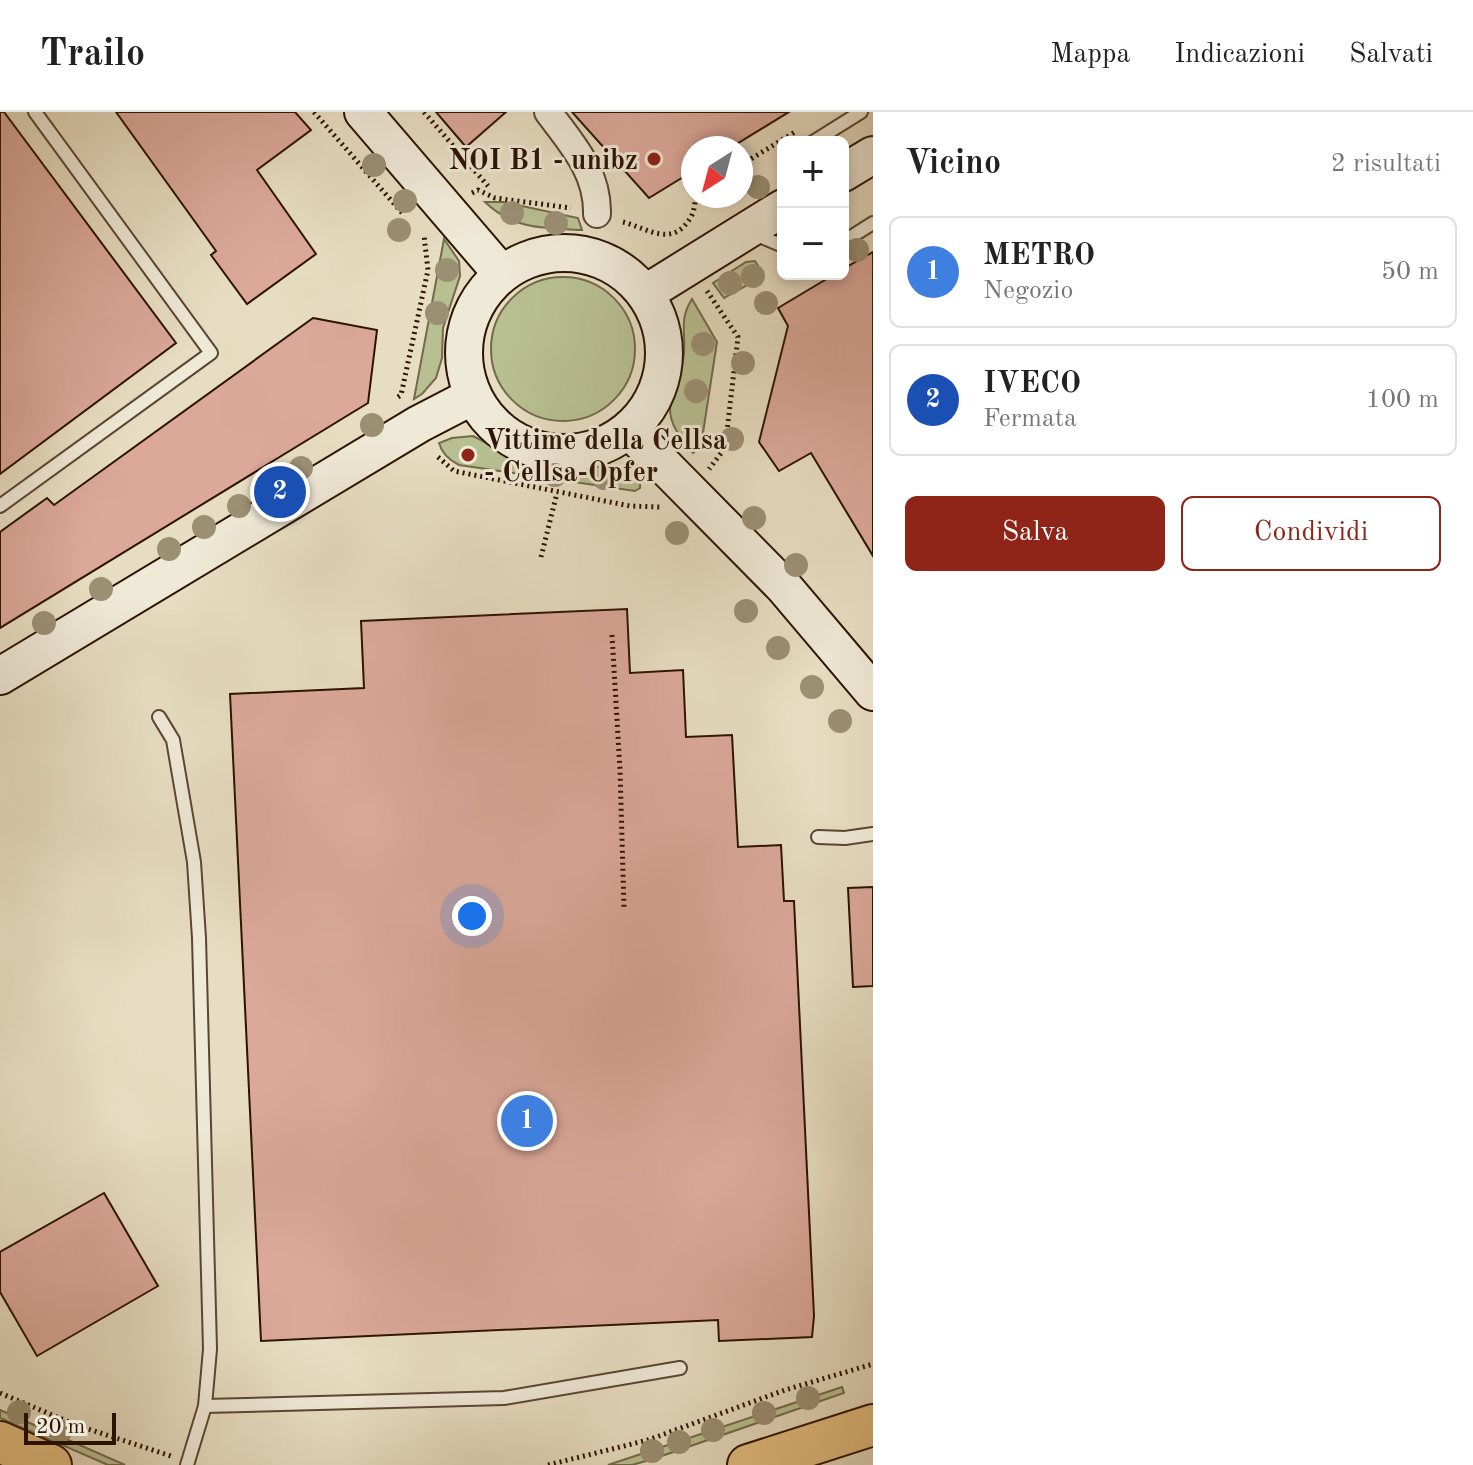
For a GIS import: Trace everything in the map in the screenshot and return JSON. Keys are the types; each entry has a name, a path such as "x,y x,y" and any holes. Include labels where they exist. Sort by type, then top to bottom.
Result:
{"main road":[{"path":"363,112 501,273"},
{"path":"849,169 873,155"},
{"path":"646,293 777,212"},
{"path":"578,253 616,266 646,293 660,321 665,350 661,380 649,408 629,430 597,448 561,453 525,446 495,425 473,396 464,363 466,330 479,298 501,273 537,255 578,253"},
{"path":"0,676 419,424 473,396"},
{"path":"629,430 784,587 873,692"},
{"path":"748,1465 873,1425"},
{"path":"0,1442 51,1465"}],"street":[{"path":"548,112 577,150 598,191 597,214"}],"lane":[{"path":"0,506 211,353 35,112"},
{"path":"823,136 861,112"},
{"path":"849,238 873,223"},
{"path":"748,231 777,243"},
{"path":"159,717 173,740 183,787 194,862 199,938 210,1349 205,1406 188,1463"},
{"path":"818,837 845,838 873,834"},
{"path":"205,1406 504,1398 680,1368"}],"path":[{"path":"314,112 424,235 428,270 419,320 401,395 391,401"},
{"path":"424,112 488,186"},
{"path":"753,158 802,127"},
{"path":"669,234 685,225 695,208"},
{"path":"713,465 725,448 738,337 714,302"},
{"path":"438,457 454,471 557,493 658,508"},
{"path":"541,557 557,493"},
{"path":"612,635 624,908"},
{"path":"548,1465 648,1440 785,1390 873,1364"},
{"path":"0,1393 76,1425 188,1463"}],"green space":[{"path":"485,202 503,202 578,218 582,230 518,223"},
{"path":"444,239 459,261 460,276 443,328 442,358 436,378 414,399"},
{"path":"755,261 762,272 758,279 724,298 713,283 746,262"},
{"path":"563,277 590,283 614,298 629,322 635,349 629,376 614,400 590,415 563,421 536,415 512,400 497,376 491,349 497,322 512,298 536,283"},
{"path":"692,299 717,342 701,446 693,453 675,427 670,409 683,360 685,315"},
{"path":"473,436 528,464 550,468 614,470 640,483 640,488 635,491 459,465 446,456 439,443"},
{"path":"842,1387 844,1393 653,1459 632,1465 608,1465"},
{"path":"0,1410 125,1465 108,1465 0,1418"}],"building":[{"path":"0,112 4,112 176,343 0,474"},
{"path":"116,112 295,112 311,130 257,170 316,254 247,304 211,255 216,251"},
{"path":"436,112 506,112 466,147"},
{"name":"NOI B1 - unibz","path":"572,112 789,112 750,136 681,136 681,178 649,198"},
{"path":"873,252 873,556 811,453 779,471 759,442 788,326 778,308 825,280 849,280 849,266"},
{"path":"313,318 377,330 368,403 0,628 0,532 47,498 54,505"},
{"path":"627,609 630,673 683,670 686,737 732,735 738,847 781,845 784,901 794,901 814,1316 812,1337 719,1341 718,1320 261,1341 230,694 364,688 361,621"},
{"path":"873,887 873,986 853,987 848,888"},
{"path":"104,1193 158,1286 37,1356 0,1292 0,1252"}],"place":[{"name":"NOI B1 - unibz","path":"654,159"},
{"name":"Vittime della Cellsa - Cellsa-Opfer","path":"468,455"},
{"name":"IVECO","path":"280,492"},
{"name":"METRO","path":"527,1121"}]}
